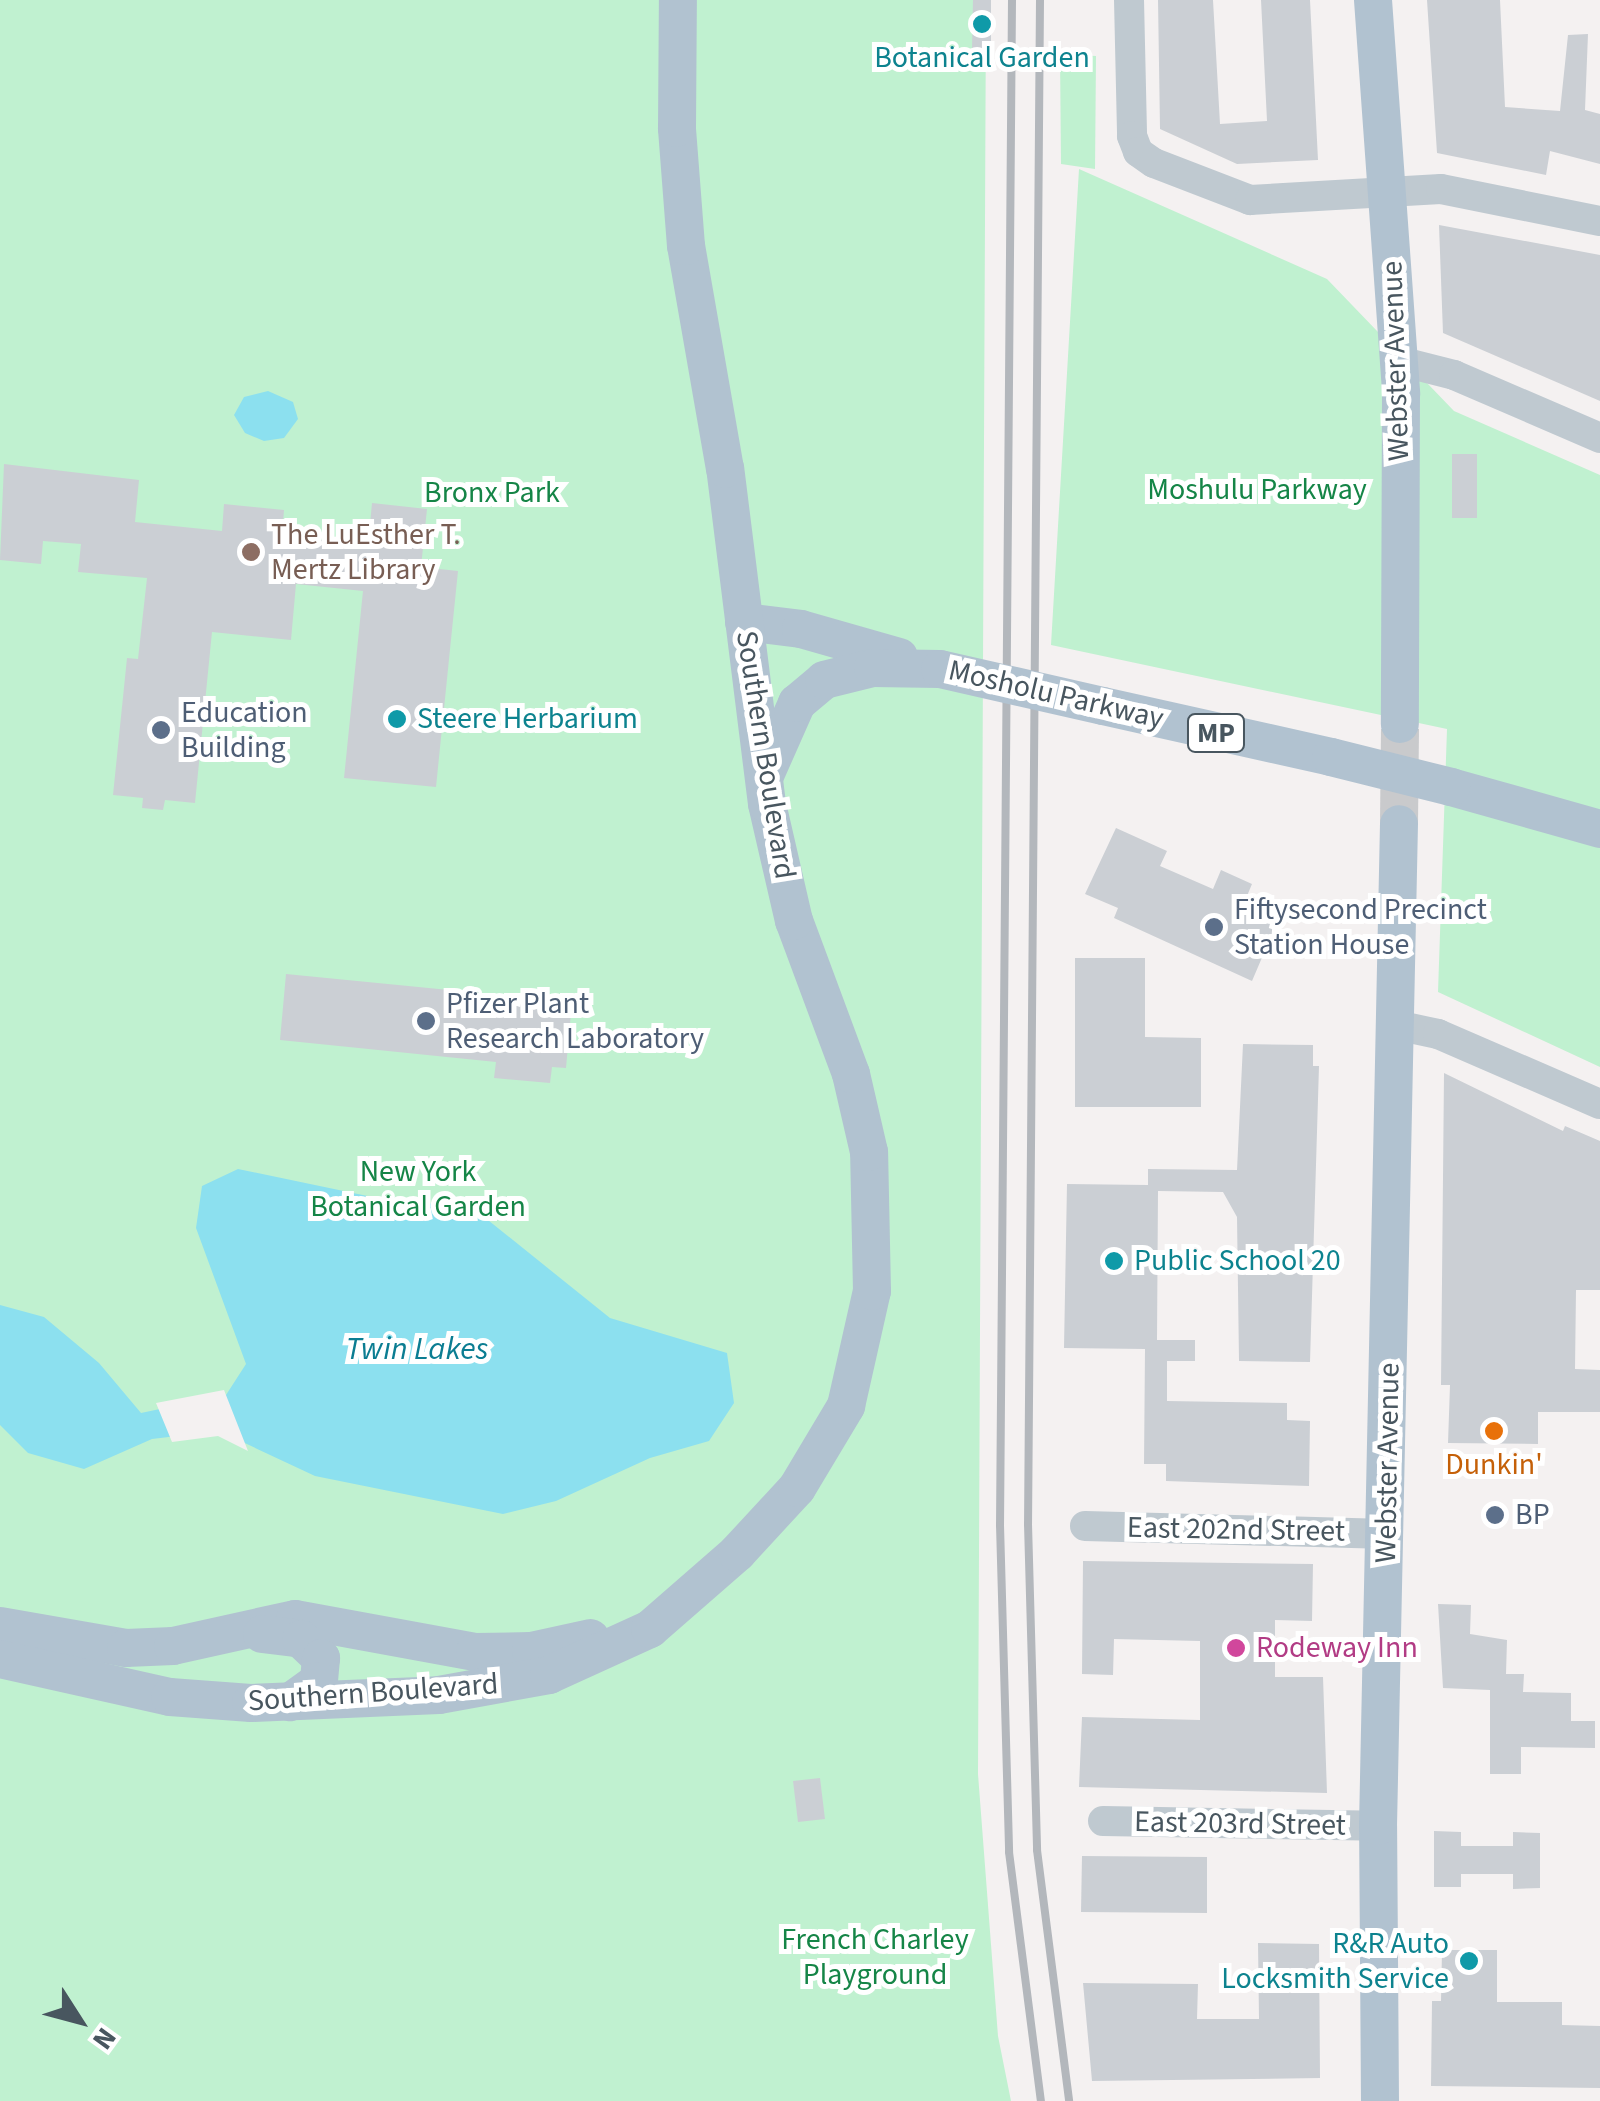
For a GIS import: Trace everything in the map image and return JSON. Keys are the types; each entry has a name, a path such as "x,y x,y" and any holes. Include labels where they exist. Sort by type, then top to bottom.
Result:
{"main road":[{"name":"Southern Boulevard","path":"0,1660 170,1697 290,1702 439,1695 549,1675 650,1629 783,1507 835,1429 862,1354 873,1276 873,1190 862,1112 794,921 763,780 744,622 683,214 678,0"},
{"name":"Webster Avenue","path":"1373,0 1400,361 1400,724"},
{"name":"Mosholu Parkway","path":"744,622 800,629 940,669 1452,787 1600,829"},
{"path":"763,780 791,713 813,686 873,668 940,669"},
{"name":"Webster Avenue","path":"1380,2101 1378,1826 1388,1534 1400,824"},
{"name":"Southern Boulevard","path":"0,1626 126,1648 223,1637 295,1619 475,1652 531,1651 590,1639 717,1571"},
{"path":"223,1637 282,1634 311,1648 322,1675 290,1702"}],"street":[{"path":"1130,0 1138,152 1250,200 1441,189 1600,221"},
{"path":"1400,361 1454,375 1600,438"},
{"path":"1396,1025 1438,1034 1600,1104"},
{"name":"East 202nd Street","path":"1085,1526 1388,1534"},
{"name":"East 203rd Street","path":"1102,1821 1378,1826"}],"green space":[{"name":"Bronx Park","path":"0,0 986,0 978,1774 998,2036 1011,2101 0,2101"},
{"path":"1060,54 1096,56 1095,169 1061,164"},
{"name":"Moshulu Parkway","path":"1079,169 1327,279 1454,411 1600,475 1600,1067 1438,992 1447,729 1051,645"}],"water":[{"path":"268,391 293,402 298,419 284,438 264,441 245,433 234,415 244,397"},
{"name":"Twin Lakes","path":"238,1169 377,1198 473,1208 610,1318 727,1353 734,1403 709,1441 650,1458 556,1501 503,1514 315,1476 219,1431 152,1439 84,1469 28,1453 0,1425 0,1305 44,1317 99,1363 141,1413 226,1395 246,1364 196,1228 202,1186"}],"pier":[{"path":"224,1390 248,1451 218,1436 172,1442 156,1403"}],"building":[{"name":"Botanical Garden","path":"973,0 991,0 991,49 972,49"},
{"path":"1158,0 1213,0 1220,124 1267,121 1261,0 1310,0 1318,160 1237,164 1160,129"},
{"path":"1427,0 1500,0 1505,107 1560,111 1568,35 1588,34 1585,110 1600,114 1600,164 1550,151 1546,175 1437,153"},
{"path":"1439,225 1600,255 1600,401 1443,333"},
{"path":"1452,454 1477,454 1477,518 1452,518"},
{"path":"4,464 139,480 135,522 222,531 224,504 284,510 282,536 368,545 372,503 427,509 421,567 458,571 436,787 344,778 363,591 296,584 291,640 212,632 195,803 165,800 163,810 142,808 143,798 113,795 127,658 138,659 147,578 78,572 81,544 43,541 41,564 0,560"},
{"path":"1116,828 1167,851 1160,866 1213,889 1221,870 1252,884 1244,903 1279,918 1252,981 1114,918 1118,908 1085,894"},
{"path":"1075,958 1145,958 1145,1037 1201,1038 1201,1107 1075,1107"},
{"name":"Pfizer Plant Research Laboratory","path":"286,974 572,1002 566,1068 552,1067 550,1083 494,1078 496,1062 280,1040"},
{"name":"Public School 20","path":"1243,1044 1313,1045 1313,1066 1319,1066 1310,1362 1239,1361 1237,1217 1223,1192 1158,1191 1157,1340 1195,1340 1195,1361 1167,1361 1167,1401 1287,1403 1287,1420 1310,1421 1309,1486 1166,1481 1166,1464 1144,1464 1145,1349 1064,1348 1067,1184 1148,1185 1148,1169 1237,1170"},
{"path":"1444,1073 1563,1131 1565,1126 1600,1141 1600,1290 1576,1290 1575,1369 1600,1370 1600,1412 1538,1412 1538,1444 1448,1443 1450,1385 1441,1385"},
{"path":"1083,1561 1313,1564 1312,1621 1275,1620 1275,1677 1323,1677 1327,1793 1079,1787 1082,1717 1200,1720 1200,1641 1114,1639 1113,1675 1082,1674"},
{"path":"1438,1604 1471,1605 1470,1634 1507,1640 1506,1674 1524,1674 1523,1692 1571,1693 1571,1721 1595,1721 1595,1748 1521,1747 1521,1774 1490,1774 1490,1690 1443,1688"},
{"path":"820,1778 825,1819 798,1822 793,1781"},
{"path":"1434,1831 1461,1832 1461,1846 1513,1846 1513,1832 1540,1833 1540,1888 1513,1889 1513,1874 1461,1874 1461,1887 1434,1887"},
{"path":"1082,1856 1207,1857 1207,1913 1081,1912"},
{"path":"1258,1943 1319,1944 1320,2078 1092,2081 1083,1983 1198,1984 1197,2019 1259,2019"},
{"path":"1442,1950 1497,1950 1497,2002 1562,2002 1562,2025 1600,2026 1600,2088 1431,2086 1432,2001 1441,2001"}],"tunnel":[{"path":"1399,824 1400,724"}],"railway":[{"path":"1012,0 1000,1525 1009,1852 1041,2101"},
{"path":"1040,0 1028,1524 1037,1850 1069,2101"}],"place":[{"name":"Botanical Garden","path":"982,24"},
{"name":"The LuEsther T. Mertz Library","path":"251,552"},
{"name":"Steere Herbarium","path":"397,719"},
{"name":"Education Building","path":"161,730"},
{"name":"Fiftysecond Precinct Station House","path":"1214,927"},
{"name":"Pfizer Plant Research Laboratory","path":"426,1021"},
{"name":"Public School 20","path":"1114,1261"},
{"name":"Dunkin'","path":"1494,1431"},
{"name":"BP","path":"1495,1515"},
{"name":"Rodeway Inn","path":"1236,1648"},
{"name":"R&R Auto Locksmith Service","path":"1469,1961"}],"park label":[{"name":"New York Botanical Garden","path":"418,1189"},
{"name":"French Charley Playground","path":"875,1957"}]}
